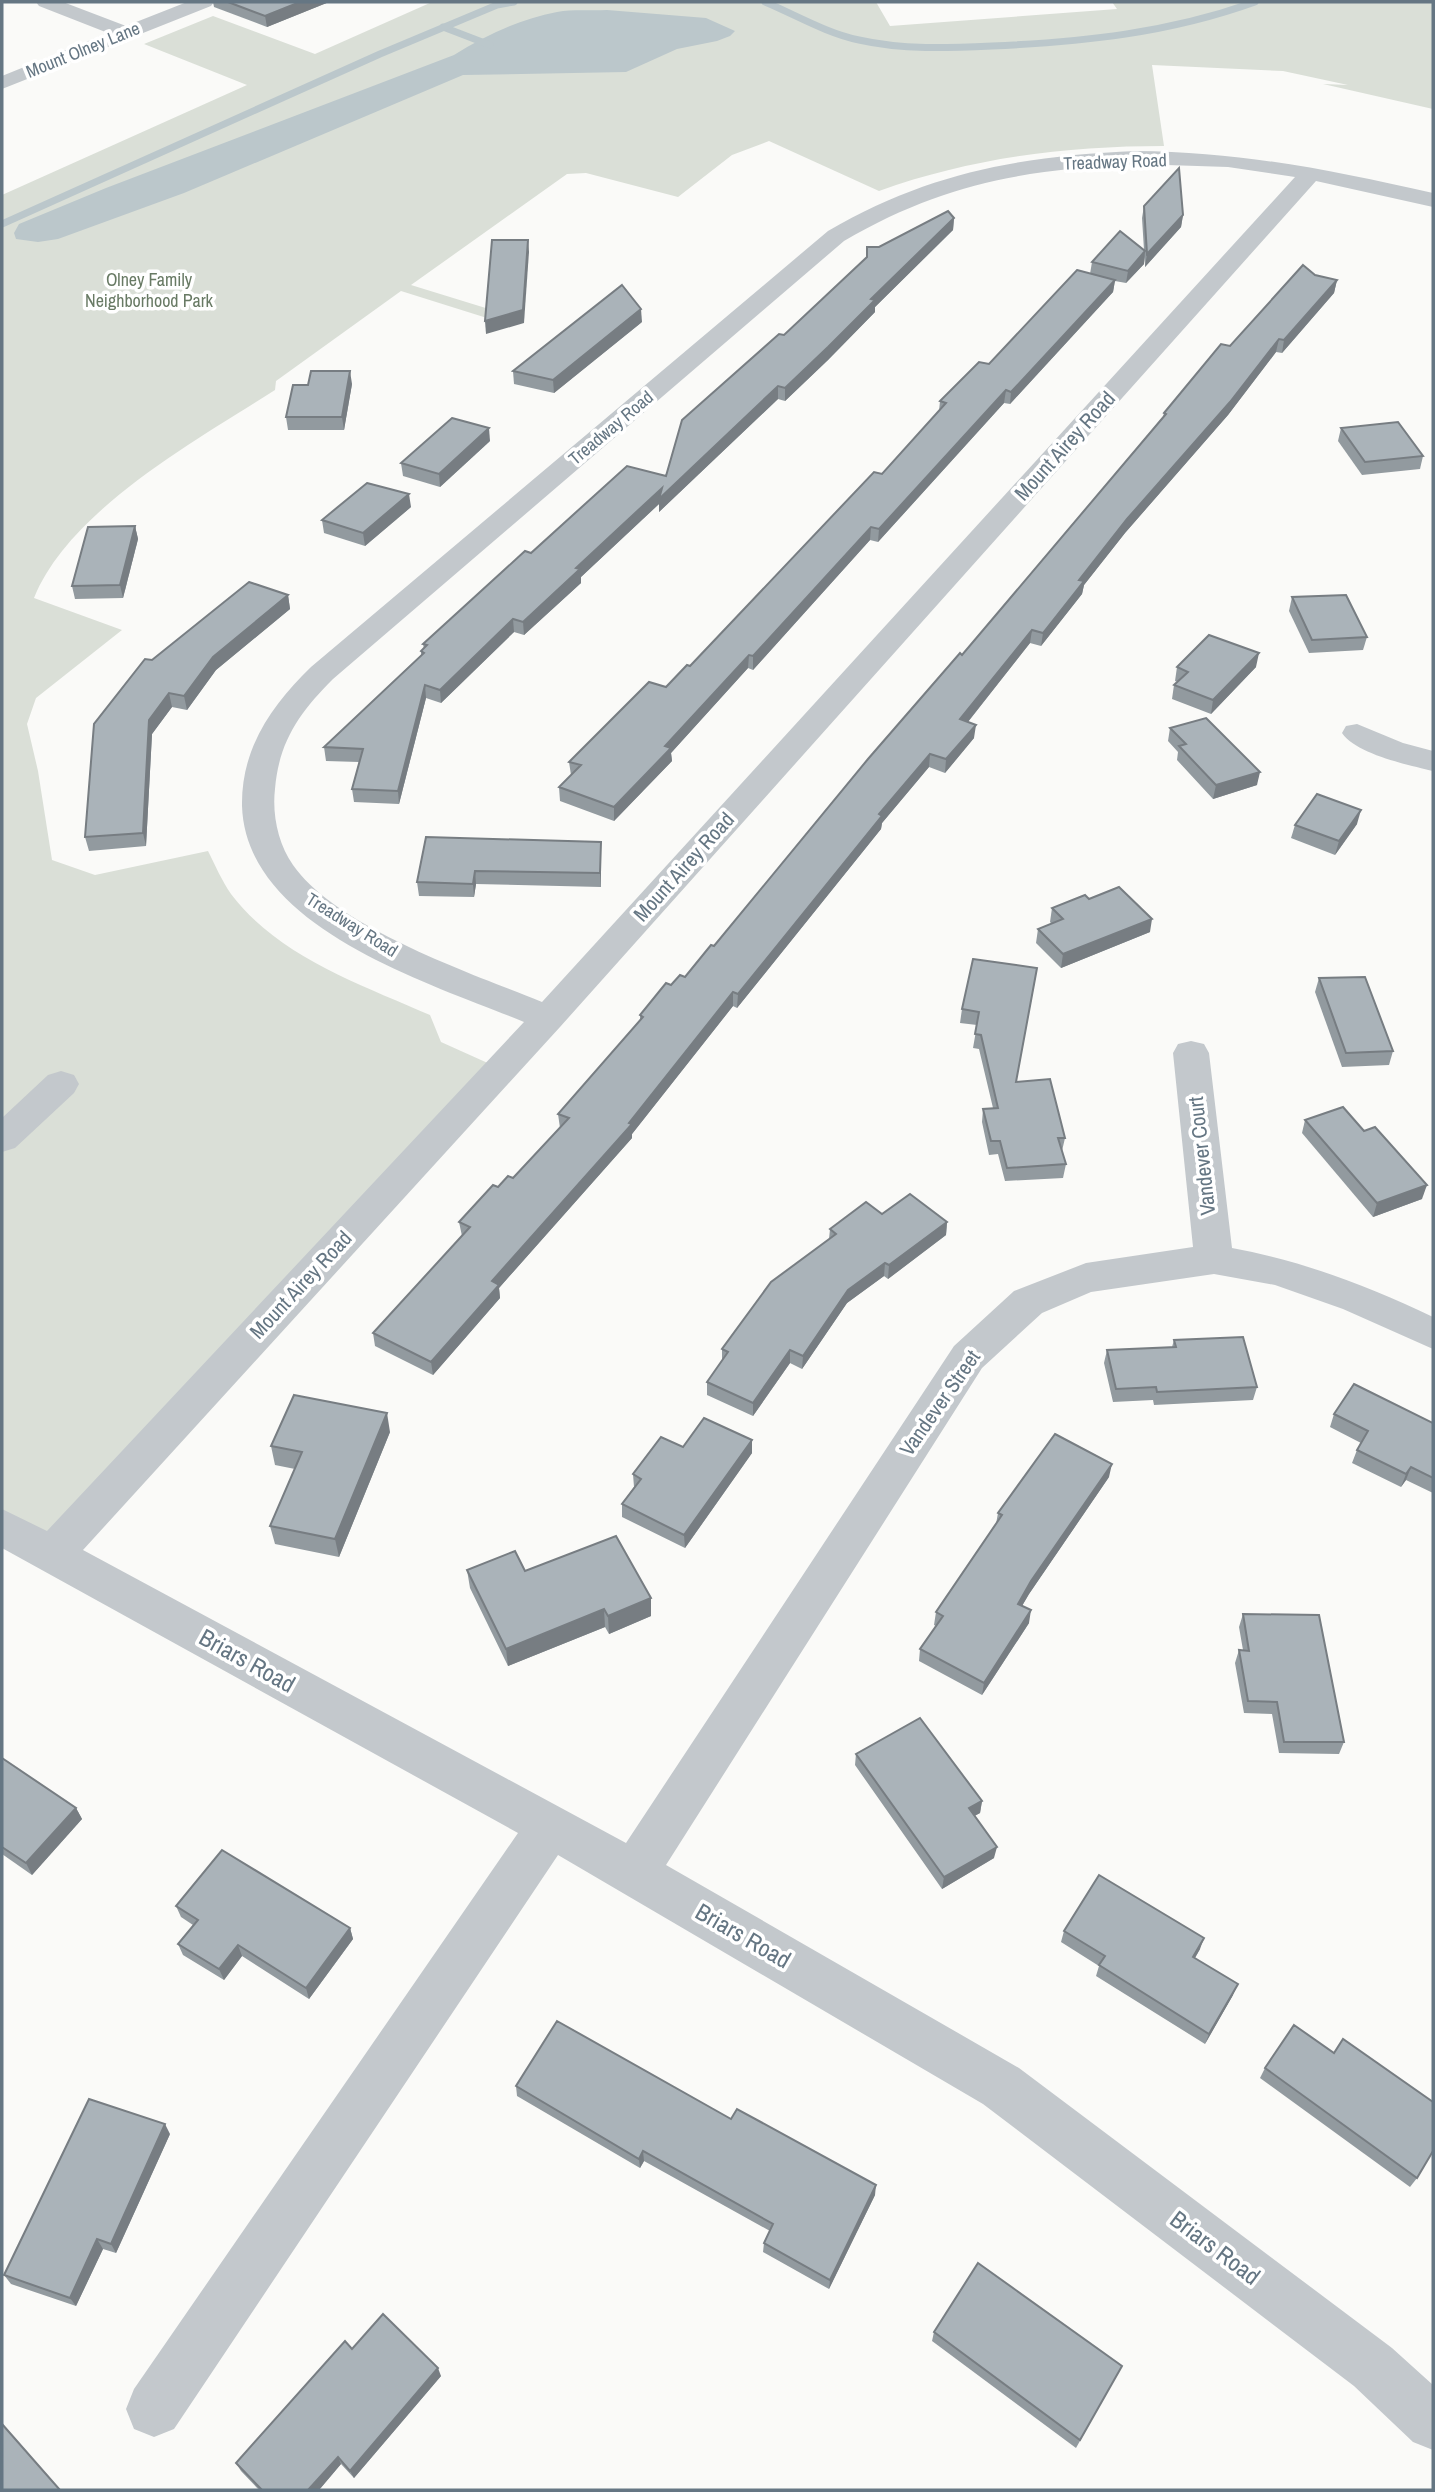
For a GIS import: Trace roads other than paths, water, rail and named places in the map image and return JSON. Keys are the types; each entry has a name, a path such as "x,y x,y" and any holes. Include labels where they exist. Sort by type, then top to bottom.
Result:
{"street":[{"path":"46,2 125,33"},
{"name":"Mount Olney Lane","path":"2,83 204,2"},
{"name":"Treadway Road","path":"548,1018 404,957 357,933 315,907 288,882 270,855 256,801 260,774 272,737 286,711 322,673 836,236 882,210 912,197 976,178 1051,164 1106,160 1217,161 1311,173 1433,200"},
{"name":"Mount Airey Road","path":"52,1555 548,1018 1311,173"},
{"path":"1357,733 1392,750 1433,761"},
{"name":"Vandever Court","path":"1191,1053 1213,1259"},
{"path":"2,1139 61,1084"},
{"name":"Vandever Street","path":"634,1872 968,1357 1028,1302 1086,1278 1213,1259 1277,1270 1357,1298 1433,1334"},
{"name":"Briars Road","path":"2,1527 634,1872 1001,2086 1373,2367 1433,2422"},
{"path":"154,2409 550,1827"}],"waterway":[{"path":"444,27 497,5 514,2"},
{"path":"765,2 847,37 909,47 942,48 1059,42 1125,34 1223,13 1255,2"},
{"path":"2,224 444,27"},
{"path":"444,27 490,45"}],"park label":[{"name":"Olney Family Neighborhood Park","path":"149,290"}]}
